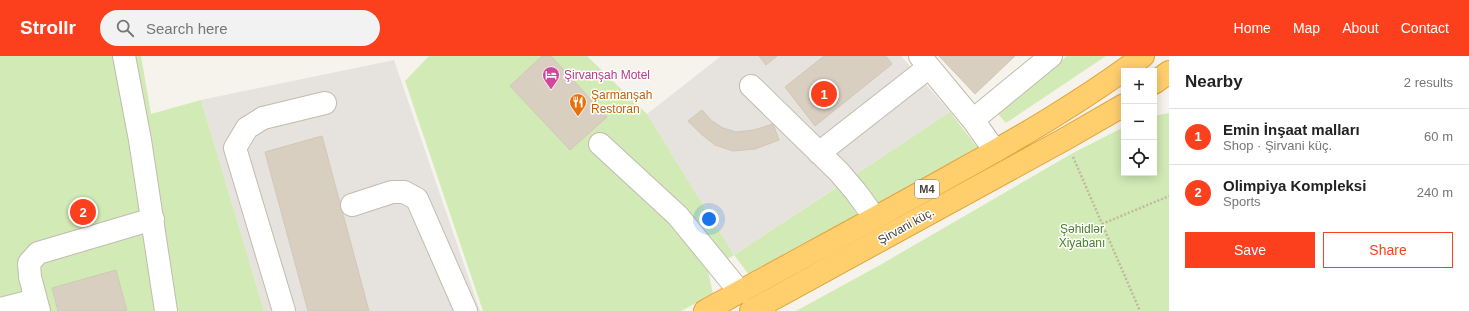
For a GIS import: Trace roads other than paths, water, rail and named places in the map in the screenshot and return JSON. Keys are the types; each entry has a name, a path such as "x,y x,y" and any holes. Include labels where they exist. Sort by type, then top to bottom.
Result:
{"highway":[{"name":"M4","path":"705,311 995,151 1066,109 1143,56"},
{"path":"1157,81 1169,72"},
{"path":"1157,93 1169,90"},
{"name":"Şirvani küç.","path":"751,311 1121,107"}],"lane":[{"path":"124,56 140,140 166,311"},
{"path":"973,120 1051,56"},
{"path":"819,152 924,62 973,120 995,151"},
{"path":"751,86 839,172 876,218"},
{"path":"284,311 235,148 247,128 263,118 325,103"},
{"path":"600,144 678,216 740,292"},
{"path":"352,205 392,192 404,192 417,199 466,311"},
{"path":"0,309 38,305 30,277 29,263 38,253 153,219"}],"place":[{"name":"Şirvanşah Motel","path":"551,90"},
{"name":"Emin İnşaat malları","path":"824,94"},
{"name":"Şarmanşah Restoran","path":"578,117"},
{"name":"Olimpiya Kompleksi","path":"83,212"}],"park label":[{"name":"Şəhidlər Xiyabanı","path":"1082,236"}]}
